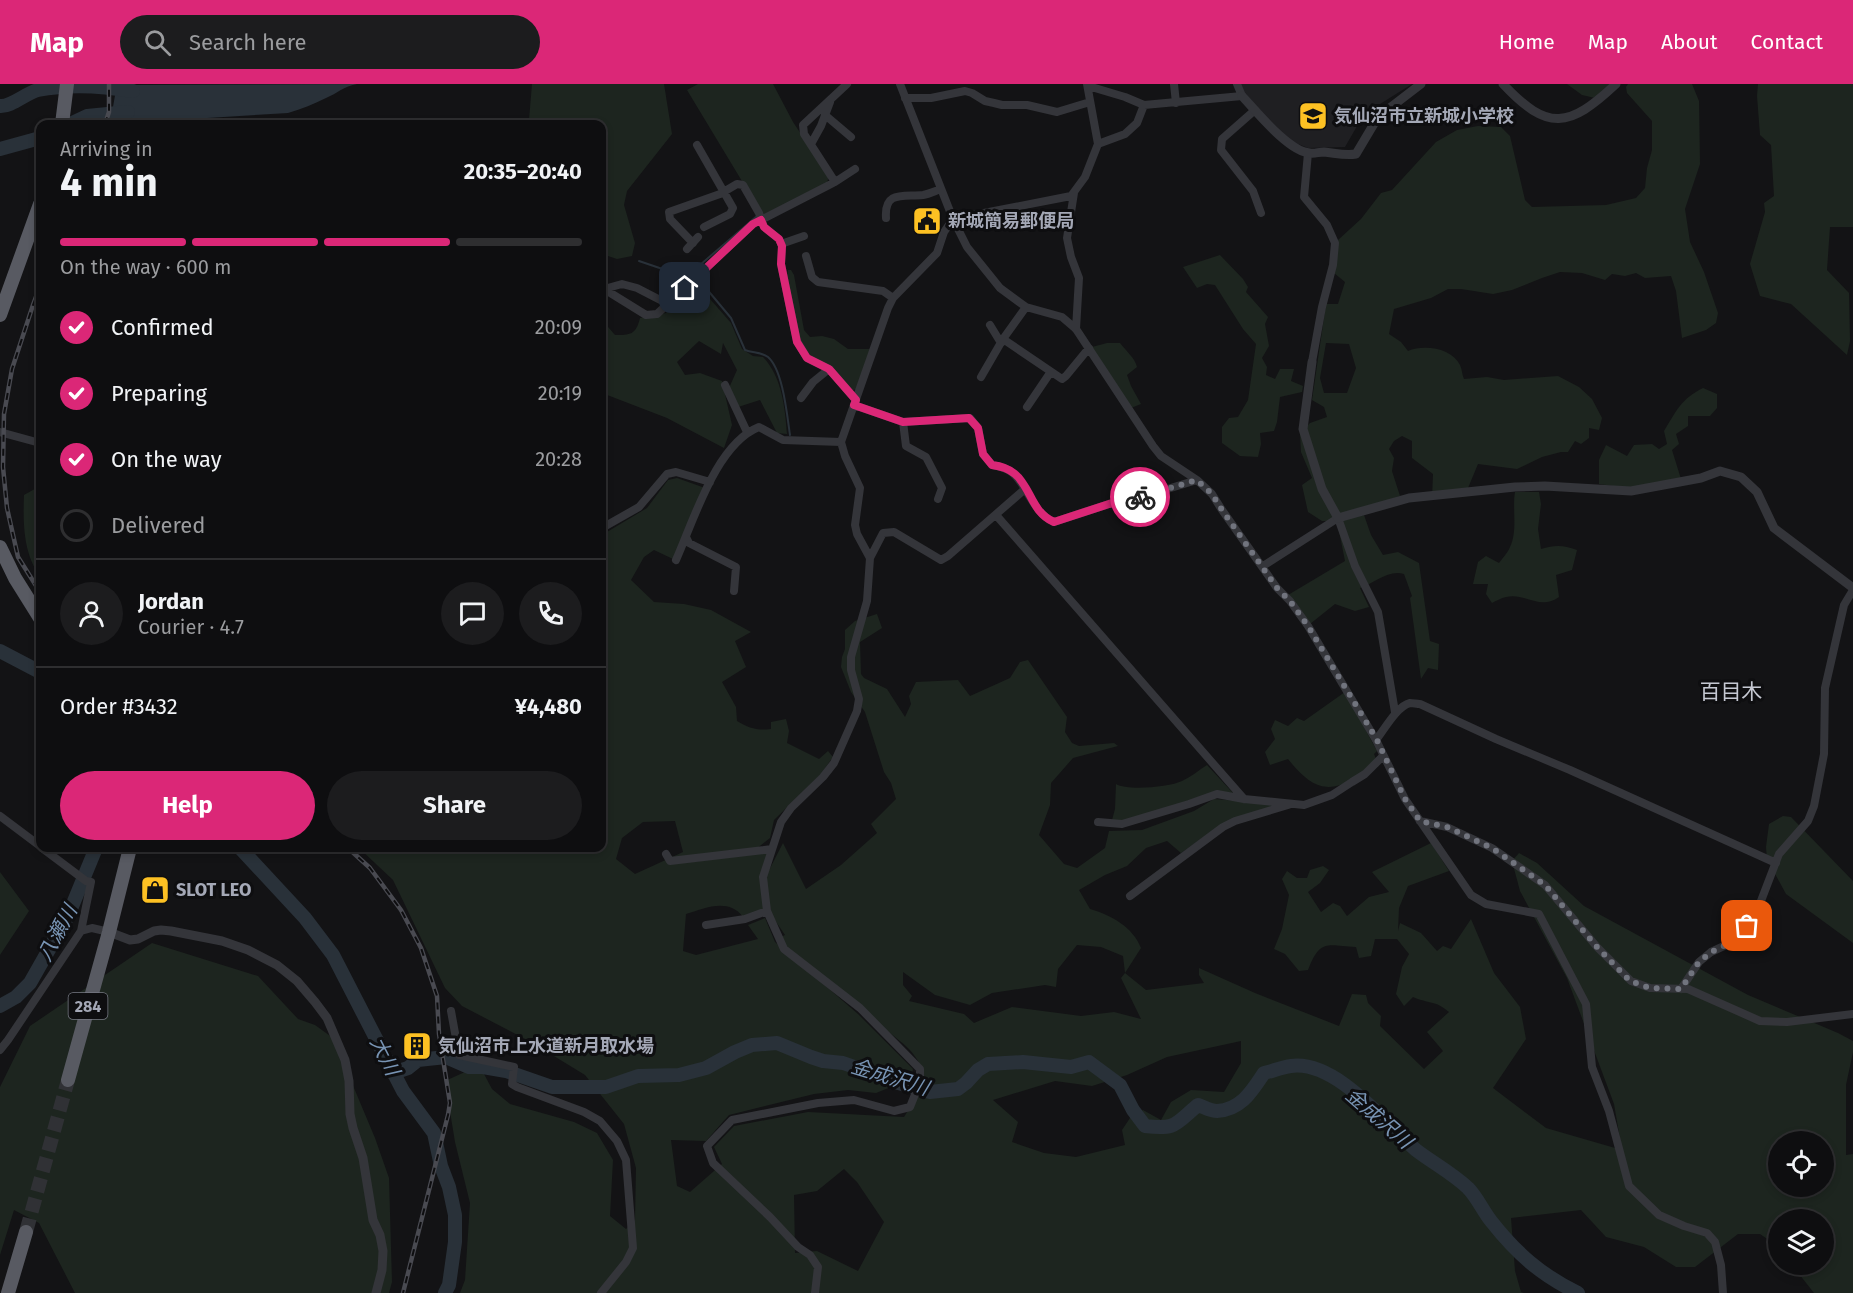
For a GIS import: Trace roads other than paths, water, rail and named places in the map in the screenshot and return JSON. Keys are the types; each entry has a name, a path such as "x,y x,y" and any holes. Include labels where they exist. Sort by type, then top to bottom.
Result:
{"highway":[{"path":"62,120 67,84"},
{"path":"0,315 36,215"},
{"path":"0,547 36,612"},
{"name":"284","path":"68,1080 129,852"},
{"path":"8,1293 26,1232"}],"street":[{"path":"834,182 804,134 803,124 847,84"},
{"path":"900,84 953,219 967,248 1000,288 1026,307 1062,317 1076,328 1161,456 1197,480 1212,494 1277,588 1290,601 1308,626 1377,740 1405,799 1471,895 1486,904 1539,914 1586,1004 1592,1067 1609,1111 1629,1186 1659,1215 1707,1233 1715,1242 1721,1265 1723,1293"},
{"path":"1174,84 1176,103"},
{"path":"1238,84 1242,96 1288,143 1308,153 1348,155 1356,154 1378,117 1421,84"},
{"path":"1503,84 1517,99 1541,116 1554,119 1583,111 1616,84"},
{"path":"870,558 857,534 855,525 860,488 841,442 893,298 937,253 944,232 953,219 1071,196 1084,177 1098,144 1087,85 1144,105 1242,96"},
{"path":"905,98 931,98 966,88 993,104 1027,105 1058,112 1090,102"},
{"path":"811,144 831,99"},
{"path":"1098,144 1125,134 1137,123 1144,105"},
{"path":"1255,110 1222,139 1221,150 1253,191 1262,213"},
{"path":"825,115 851,137"},
{"path":"697,145 733,208 733,212 704,227"},
{"path":"1308,153 1304,197 1327,225 1335,243 1333,265 1322,307 1312,362 1303,429 1322,489 1338,518 1355,566 1378,612 1395,712 1394,717 1377,740"},
{"path":"606,290 646,315 657,314 753,224 855,169"},
{"path":"693,243 670,219 669,212 720,194 737,184 743,185 764,227 779,239 781,244 781,264 797,342 807,358 829,369 855,403 903,422 969,418 978,428 983,454 992,465 1003,467 1016,474 1038,510 1047,519 1054,522 1197,480"},
{"path":"886,218 885,206 899,195 926,195 941,189"},
{"path":"1074,191 1067,238 1079,278 1076,328"},
{"path":"781,244 804,236"},
{"path":"806,256 812,277 818,282 883,291 893,298"},
{"path":"606,289 622,285 638,288 668,304"},
{"path":"981,377 1002,341 1026,307"},
{"path":"990,325 1002,341 1062,379 1089,348"},
{"path":"801,398 813,382 829,369"},
{"path":"1027,407 1050,373"},
{"path":"725,385 747,432"},
{"path":"903,422 906,446 926,457 942,488 938,500"},
{"path":"676,560 719,465 747,432 759,427 783,440 841,442"},
{"path":"0,432 36,442"},
{"path":"1263,566 1338,518 1409,498 1535,486 1631,491 1701,478 1720,471 1741,477 1757,492 1774,528 1853,589 1844,605 1825,688 1824,754 1814,806 1808,821 1779,854 1756,914 1739,939 1711,952 1699,962 1681,989"},
{"path":"606,526 639,507 667,474 676,472 710,482"},
{"path":"815,1293 818,1268 810,1255 798,1247 713,1163 707,1146 732,1120 818,1102 854,1100 894,1111 910,1107 920,1082 920,1069 860,1008 784,948 767,911 764,877 781,822 791,808 834,763 857,711 859,699 850,657 867,601 870,558 883,533 894,532 941,560 1025,489"},
{"path":"996,515 1244,799"},
{"path":"687,537 689,543 736,567 734,591"},
{"path":"1395,712 1408,703 1420,704 1776,863"},
{"path":"1098,822 1122,824 1217,794 1305,805 1332,795 1365,774 1383,756"},
{"path":"1130,896 1223,827 1235,821 1292,804"},
{"path":"0,816 36,843"},
{"path":"1420,821 1447,827 1492,848 1545,885 1597,947 1630,981 1650,988 1688,989 1760,1021 1787,1022 1853,1014"},
{"path":"666,854 670,861 772,849"},
{"path":"0,1050 81,932 91,882 86,881 48,852"},
{"path":"706,926 745,919 767,911"},
{"path":"81,932 93,928 130,940 154,932 171,931 222,941 248,950 277,965 297,981 321,1010 327,1018 345,1060 349,1081 350,1114 367,1174 373,1220 380,1235 382,1270 376,1293"},
{"path":"451,1011 459,1055 514,1067 513,1084 517,1087 584,1112 600,1121 617,1141 626,1160 633,1248 626,1262 601,1293"}],"waterway":[{"name":"大川","path":"0,106 38,90 49,88 86,86 133,91"},
{"name":"大川","path":"78,120 87,116 128,112"},
{"name":"大川","path":"0,149 36,139"},
{"path":"639,261 686,277 757,216"},
{"path":"700,281 731,318 745,350 765,355 773,363 784,393 790,435"},
{"name":"大川","path":"0,651 36,670"},
{"name":"八瀬川","path":"0,1006 16,997 30,983 68,916 94,852"},
{"name":"大川","path":"244,852 305,918 333,955 403,1091 434,1133 455,1215 455,1242 449,1285 445,1293"},
{"name":"金成沢川","path":"393,1073 408,1068 418,1060 446,1057 469,1067 506,1071 552,1087 606,1087 638,1076 679,1075 706,1068 752,1045 777,1043 823,1061 843,1063 888,1080 930,1092 958,1089 988,1064 1023,1062 1071,1067 1089,1062 1120,1085 1133,1110 1145,1126 1164,1127 1180,1121 1198,1105 1217,1111 1233,1107 1245,1098 1264,1073 1291,1066 1308,1067 1325,1073 1359,1096 1416,1150 1468,1188 1491,1221 1520,1254 1552,1279 1578,1293"}],"tunnel":[{"path":"26,1232 68,1080"}],"railway":[{"path":"106,120 109,112 109,84"},
{"path":"36,297 12,369 4,414 3,467 7,508 18,557 36,586"},
{"path":"352,852 370,868 401,910 421,948 437,996 439,1034 450,1103 403,1293"}],"place":[{"name":"気仙沼市立新城小学校","path":"1313,116"},
{"name":"新城簡易郵便局","path":"927,221"},
{"name":"SLOT LEO","path":"155,890"},
{"name":"気仙沼市上水道新月取水場","path":"417,1046"}],"district":[{"name":"百目木","path":"1731,692"}]}
